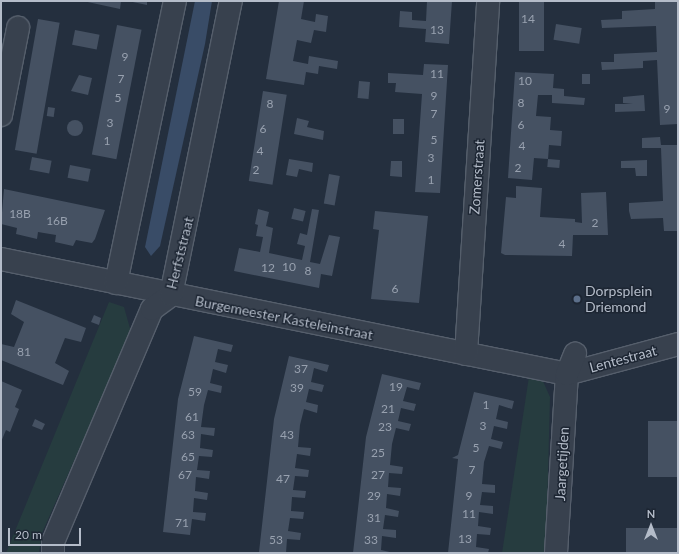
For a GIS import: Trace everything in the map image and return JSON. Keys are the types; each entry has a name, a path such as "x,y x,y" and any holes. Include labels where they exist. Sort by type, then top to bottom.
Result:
{"street":[{"path":"116,283 175,1"},
{"name":"Herfststraat","path":"53,553 53,542 152,309 171,295 232,1"},
{"name":"Zomerstraat","path":"466,354 474,268 488,1"},
{"path":"1,115 18,28"},
{"name":"Burgemeester Kasteleinstraat","path":"1,260 567,374"},
{"path":"466,354 481,338"},
{"name":"Lentestraat","path":"567,374 678,344"},
{"name":"Jaargetijden","path":"556,553 567,374 575,354"}],"green space":[{"path":"109,302 124,307 131,332 42,533 39,553 6,553"},
{"path":"530,370 542,379 550,397 546,553 502,553"}],"water":[{"path":"195,1 212,1 205,44 160,246 151,256 145,247"}],"building":[{"path":"83,1 121,1 120,9"},
{"path":"128,1 147,1 147,5"},
{"path":"279,1 304,1 301,19 315,22 316,14 328,16 326,32 314,30 311,43 297,40 293,61 308,64 309,56 338,61 337,69 319,66 318,74 306,72 304,85 266,79"},
{"path":"427,1 452,1 449,44 425,42 426,29 399,27 400,11 412,12 412,20 426,21"},
{"path":"519,1 544,1 544,51 519,51"},
{"path":"655,1 678,1 678,124 660,125 657,60 643,61 643,68 602,70 601,62 614,62 614,54 657,52 656,26 602,28 601,20 622,19 622,11 655,9"},
{"path":"38,19 60,23 37,154 15,150"},
{"path":"556,24 582,28 579,44 553,40"},
{"path":"117,25 142,30 116,159 92,155"},
{"path":"75,30 100,35 97,49 72,45"},
{"path":"424,64 448,65 440,193 415,192 422,94 395,92 396,83 388,83 388,73 423,75"},
{"path":"515,72 554,74 553,88 564,89 564,96 585,98 584,105 552,103 552,95 538,95 536,116 551,117 550,130 562,131 561,146 549,145 548,159 534,158 532,180 508,178"},
{"path":"582,74 590,74 590,84 582,84"},
{"path":"79,75 92,78 88,95 71,91"},
{"path":"359,81 370,82 368,99 358,98"},
{"path":"263,91 287,95 272,185 249,181"},
{"path":"644,95 645,111 615,112 615,104 633,104 623,103 623,97"},
{"path":"48,107 55,108 54,117 47,116"},
{"path":"297,118 309,121 307,127 324,131 323,140 294,134"},
{"path":"393,119 404,119 404,134 393,134"},
{"path":"72,120 78,120 83,125 81,134 78,136 72,136 67,131 67,125"},
{"path":"660,137 661,145 678,145 678,231 664,231 663,218 631,219 629,211 629,203 663,201 661,148 642,148 642,138"},
{"path":"32,157 52,161 49,174 30,170"},
{"path":"289,159 313,163 312,172 299,169 297,177 286,175"},
{"path":"548,159 560,160 559,168 547,167"},
{"path":"647,160 647,176 636,176 635,168 621,168 621,161"},
{"path":"391,161 402,161 402,177 390,176"},
{"path":"70,165 91,169 88,182 68,178"},
{"path":"329,174 340,176 335,205 324,204"},
{"path":"516,186 542,188 540,217 575,219 575,222 582,223 581,193 606,192 608,235 573,235 572,256 505,255 501,253 506,197 516,198"},
{"path":"4,189 105,210 95,239 92,243 76,240 73,246 55,242 56,235 38,232 37,239 16,234 17,228 1,224"},
{"path":"294,208 306,211 303,222 291,219"},
{"path":"258,209 269,212 266,226 273,228 269,253 302,260 305,246 297,244 300,233 307,235 312,209 319,210 310,262 320,264 329,235 340,237 332,276 321,274 319,288 234,271 239,248 260,252 263,237 256,236 258,225 255,224"},
{"path":"375,211 428,216 419,303 371,299 379,230 373,229"},
{"path":"16,300 86,328 81,342 65,338 55,363 69,371 63,385 1,360 1,344 14,347 24,322 11,314"},
{"path":"94,315 101,318 99,325 91,322"},
{"path":"194,336 233,345 231,352 218,349 215,362 228,365 226,373 213,369 210,383 222,386 221,393 208,390 204,405 201,427 215,428 214,436 201,434 200,448 213,450 212,457 199,456 197,470 210,471 209,479 196,477 195,491 208,493 207,500 194,498 193,512 206,513 205,521 192,519 190,535 163,532 178,399"},
{"path":"289,356 329,365 327,372 314,368 311,382 324,385 322,392 309,389 306,402 318,405 317,413 304,409 300,425 298,447 311,448 310,456 297,454 295,468 309,470 308,477 295,476 293,490 306,491 305,498 292,497 291,511 304,512 303,519 290,518 288,531 301,533 300,540 287,539 286,553 259,552 274,419"},
{"path":"382,374 421,383 419,390 407,387 403,401 416,404 414,411 401,408 398,421 411,424 409,431 396,428 392,444 390,465 403,467 402,474 389,473 388,487 401,488 400,496 387,494 386,508 399,511 398,517 385,515 383,529 396,530 396,538 382,536 381,550 394,553 353,553 366,437"},
{"path":"1,381 22,390 15,407 19,409 10,432 6,430 1,442"},
{"path":"474,392 514,401 512,409 499,405 496,419 508,422 507,429 494,426 491,439 503,442 501,449 489,446 484,462 482,484 495,485 495,493 482,492 480,505 493,506 493,514 479,512 478,526 491,528 490,535 477,534 476,547 489,549 488,553 448,553 458,459 452,458 458,455"},
{"path":"35,419 45,424 42,430 32,426"},
{"path":"648,421 678,421 678,477 648,477"},
{"path":"626,528 678,528 678,553 626,553"}],"place":[{"name":"Dorpsplein Driemond","path":"577,299"}]}
